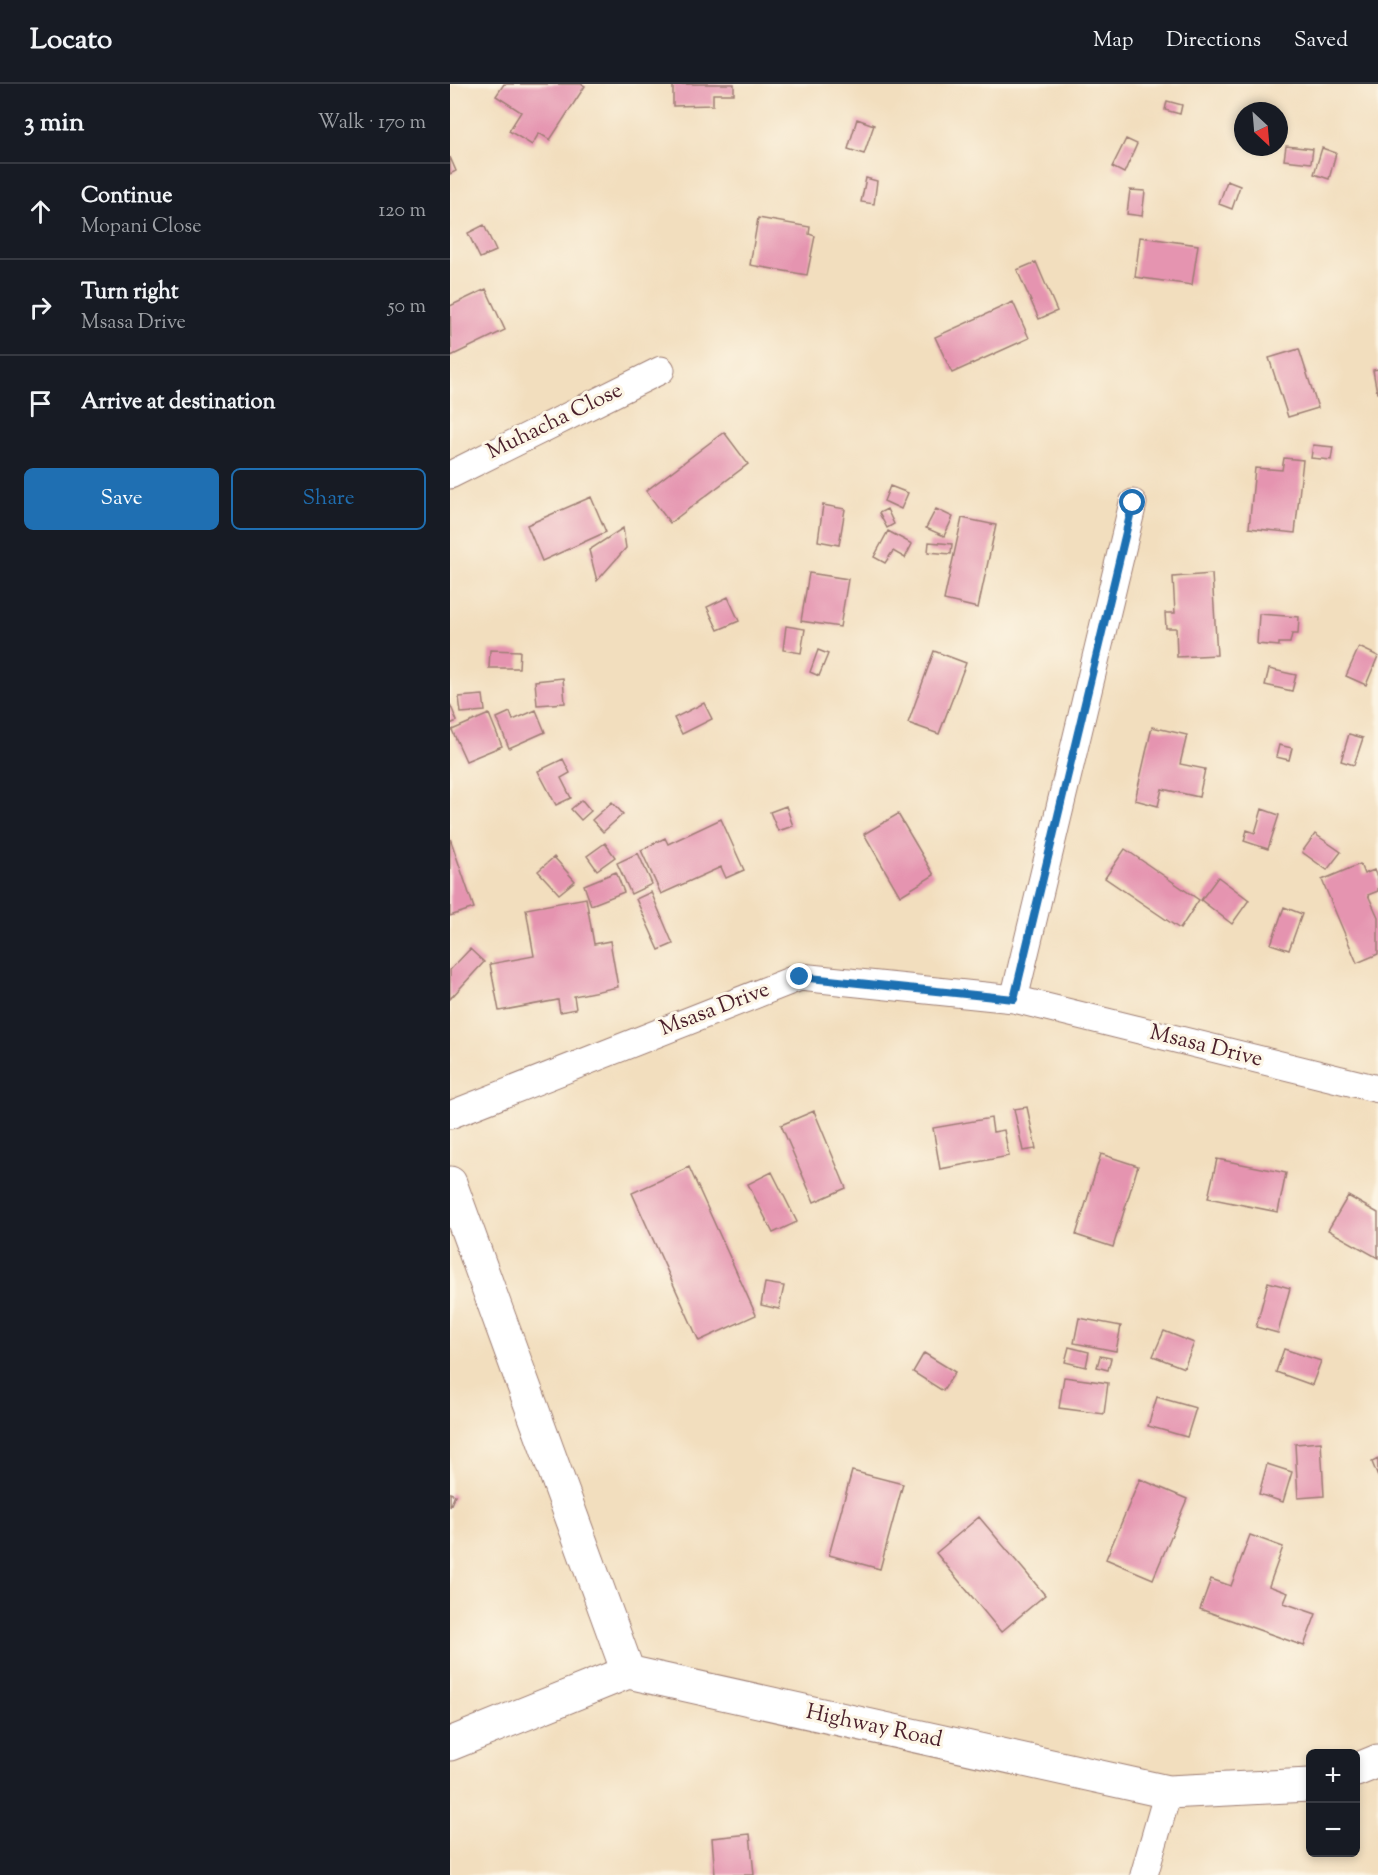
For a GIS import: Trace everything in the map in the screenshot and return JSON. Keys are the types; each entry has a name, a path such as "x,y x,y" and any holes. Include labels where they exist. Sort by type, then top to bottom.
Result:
{"street":[{"name":"Muhacha Close","path":"450,475 661,370"},
{"path":"1014,999 1133,503"},
{"name":"Msasa Drive","path":"450,1114 800,977 1014,999 1378,1089"},
{"path":"450,1183 628,1672 450,1744"},
{"name":"Highway Road","path":"628,1672 1168,1792 1306,1785"},
{"path":"1360,1768 1378,1761"},
{"path":"1144,1875 1168,1792"}],"building":[{"path":"504,84 581,84 585,86 550,140 539,133 532,145 509,131 521,112 496,96"},
{"path":"673,84 734,84 734,94 713,94 713,105 673,106"},
{"path":"1167,101 1182,105 1180,114 1165,110"},
{"path":"857,119 874,125 864,154 848,149"},
{"path":"1126,139 1137,144 1124,173 1112,167"},
{"path":"1288,146 1313,149 1311,163 1284,160 1285,156 1288,156"},
{"path":"1322,148 1336,153 1329,179 1314,174"},
{"path":"450,157 456,171 450,174"},
{"path":"866,178 877,181 874,204 861,202"},
{"path":"1227,181 1240,186 1232,209 1219,204"},
{"path":"1130,190 1145,191 1142,216 1127,214"},
{"path":"758,218 810,227 809,234 815,236 807,275 750,265"},
{"path":"484,225 496,251 480,258 468,233"},
{"path":"1140,237 1198,245 1192,285 1135,277"},
{"path":"1036,262 1057,311 1039,319 1017,270"},
{"path":"486,289 505,330 451,356 450,306"},
{"path":"1013,302 1029,338 952,373 935,337"},
{"path":"1299,349 1318,408 1288,417 1269,358"},
{"path":"1378,369 1378,393 1377,393 1373,370"},
{"path":"724,432 748,464 670,523 646,491"},
{"path":"1313,445 1333,447 1331,460 1311,458"},
{"path":"1284,458 1303,460 1295,533 1249,528 1255,468 1282,470"},
{"path":"890,486 908,493 901,509 884,501"},
{"path":"591,497 606,532 542,561 527,525"},
{"path":"823,505 845,509 839,545 818,541"},
{"path":"887,509 894,524 887,528 879,513"},
{"path":"936,509 953,517 944,536 926,528"},
{"path":"962,518 996,525 978,608 944,600"},
{"path":"623,528 626,548 597,581 589,550"},
{"path":"888,531 912,544 905,558 893,551 885,563 874,557"},
{"path":"929,542 952,544 951,554 928,552"},
{"path":"809,573 848,579 840,627 801,621"},
{"path":"1212,574 1217,655 1177,657 1176,628 1166,628 1165,613 1175,613 1173,577"},
{"path":"728,597 739,621 718,630 707,607"},
{"path":"1259,614 1299,617 1298,634 1292,634 1290,643 1279,643 1279,646 1257,644"},
{"path":"786,626 805,629 801,653 783,650"},
{"path":"1359,647 1378,656 1366,685 1346,676"},
{"path":"490,650 520,651 519,668 489,668"},
{"path":"818,650 828,654 819,676 810,672"},
{"path":"934,651 966,663 939,734 908,723"},
{"path":"1269,669 1296,675 1292,691 1265,685"},
{"path":"563,678 565,703 537,705 535,681"},
{"path":"483,695 485,711 461,713 459,697"},
{"path":"704,703 712,719 682,734 674,718"},
{"path":"450,704 457,721 450,724"},
{"path":"536,710 545,732 509,748 497,718 510,712 513,720"},
{"path":"489,714 502,746 466,761 452,730"},
{"path":"1152,727 1187,735 1180,764 1205,769 1199,797 1162,789 1158,806 1135,800"},
{"path":"1349,734 1363,738 1354,765 1341,761"},
{"path":"1279,745 1292,748 1289,760 1276,757"},
{"path":"563,759 570,773 561,778 571,798 556,805 538,771"},
{"path":"582,800 591,811 581,820 571,809"},
{"path":"612,802 623,814 603,832 592,820"},
{"path":"786,806 793,826 778,831 770,812"},
{"path":"1262,809 1279,815 1268,849 1244,841 1247,830 1255,833"},
{"path":"898,814 934,875 900,896 864,834"},
{"path":"721,819 744,870 726,878 721,867 661,894 641,850 665,838 668,844"},
{"path":"1315,834 1341,852 1327,870 1302,852"},
{"path":"450,838 474,908 450,916"},
{"path":"605,843 615,857 597,870 587,856"},
{"path":"1125,849 1199,900 1180,929 1105,878"},
{"path":"638,853 652,884 631,894 617,863"},
{"path":"554,857 575,881 559,894 538,871"},
{"path":"1360,864 1364,874 1374,870 1378,880 1378,891 1368,895 1378,917 1378,954 1357,963 1322,880"},
{"path":"616,872 624,892 591,905 584,885"},
{"path":"1218,877 1249,900 1232,924 1201,900"},
{"path":"651,892 673,944 659,950 636,899"},
{"path":"586,898 594,944 610,941 618,987 574,996 576,1009 560,1012 558,1000 499,1011 490,964 534,956 526,909"},
{"path":"1284,907 1302,914 1289,950 1271,944"},
{"path":"470,949 484,962 450,999 450,970"},
{"path":"1027,1107 1036,1149 1023,1151 1014,1109"},
{"path":"814,1111 846,1188 814,1202 781,1125"},
{"path":"991,1118 993,1132 1004,1130 1009,1156 940,1169 933,1128"},
{"path":"1101,1154 1138,1166 1113,1247 1076,1235"},
{"path":"1217,1159 1286,1173 1278,1212 1208,1198"},
{"path":"689,1167 756,1315 699,1341 632,1193"},
{"path":"772,1172 797,1222 773,1233 748,1184"},
{"path":"1348,1196 1378,1213 1378,1258 1328,1230"},
{"path":"1268,1282 1290,1288 1278,1333 1256,1327"},
{"path":"765,1283 784,1286 779,1309 761,1305"},
{"path":"1079,1318 1121,1326 1116,1351 1074,1343"},
{"path":"1164,1331 1194,1343 1184,1368 1153,1356"},
{"path":"1069,1347 1089,1352 1086,1367 1065,1362"},
{"path":"1284,1349 1321,1361 1312,1385 1276,1372"},
{"path":"924,1353 955,1372 943,1391 913,1372"},
{"path":"1100,1356 1111,1358 1108,1370 1097,1367"},
{"path":"1064,1377 1108,1383 1104,1414 1059,1408"},
{"path":"1157,1397 1196,1408 1187,1437 1148,1426"},
{"path":"1321,1442 1324,1496 1298,1498 1295,1444"},
{"path":"1378,1459 1378,1477 1372,1462"},
{"path":"1267,1464 1292,1472 1283,1502 1259,1494"},
{"path":"852,1471 903,1484 880,1569 829,1555"},
{"path":"1140,1479 1187,1499 1153,1579 1106,1559"},
{"path":"450,1493 455,1495 450,1507"},
{"path":"979,1517 1045,1595 1001,1632 936,1553"},
{"path":"1250,1535 1283,1547 1269,1586 1288,1593 1284,1603 1316,1614 1304,1646 1200,1609 1211,1579 1231,1586"},
{"path":"750,1834 754,1875 715,1875 712,1838"}],"route":[{"path":"800,977 1014,999 1133,503"}]}
